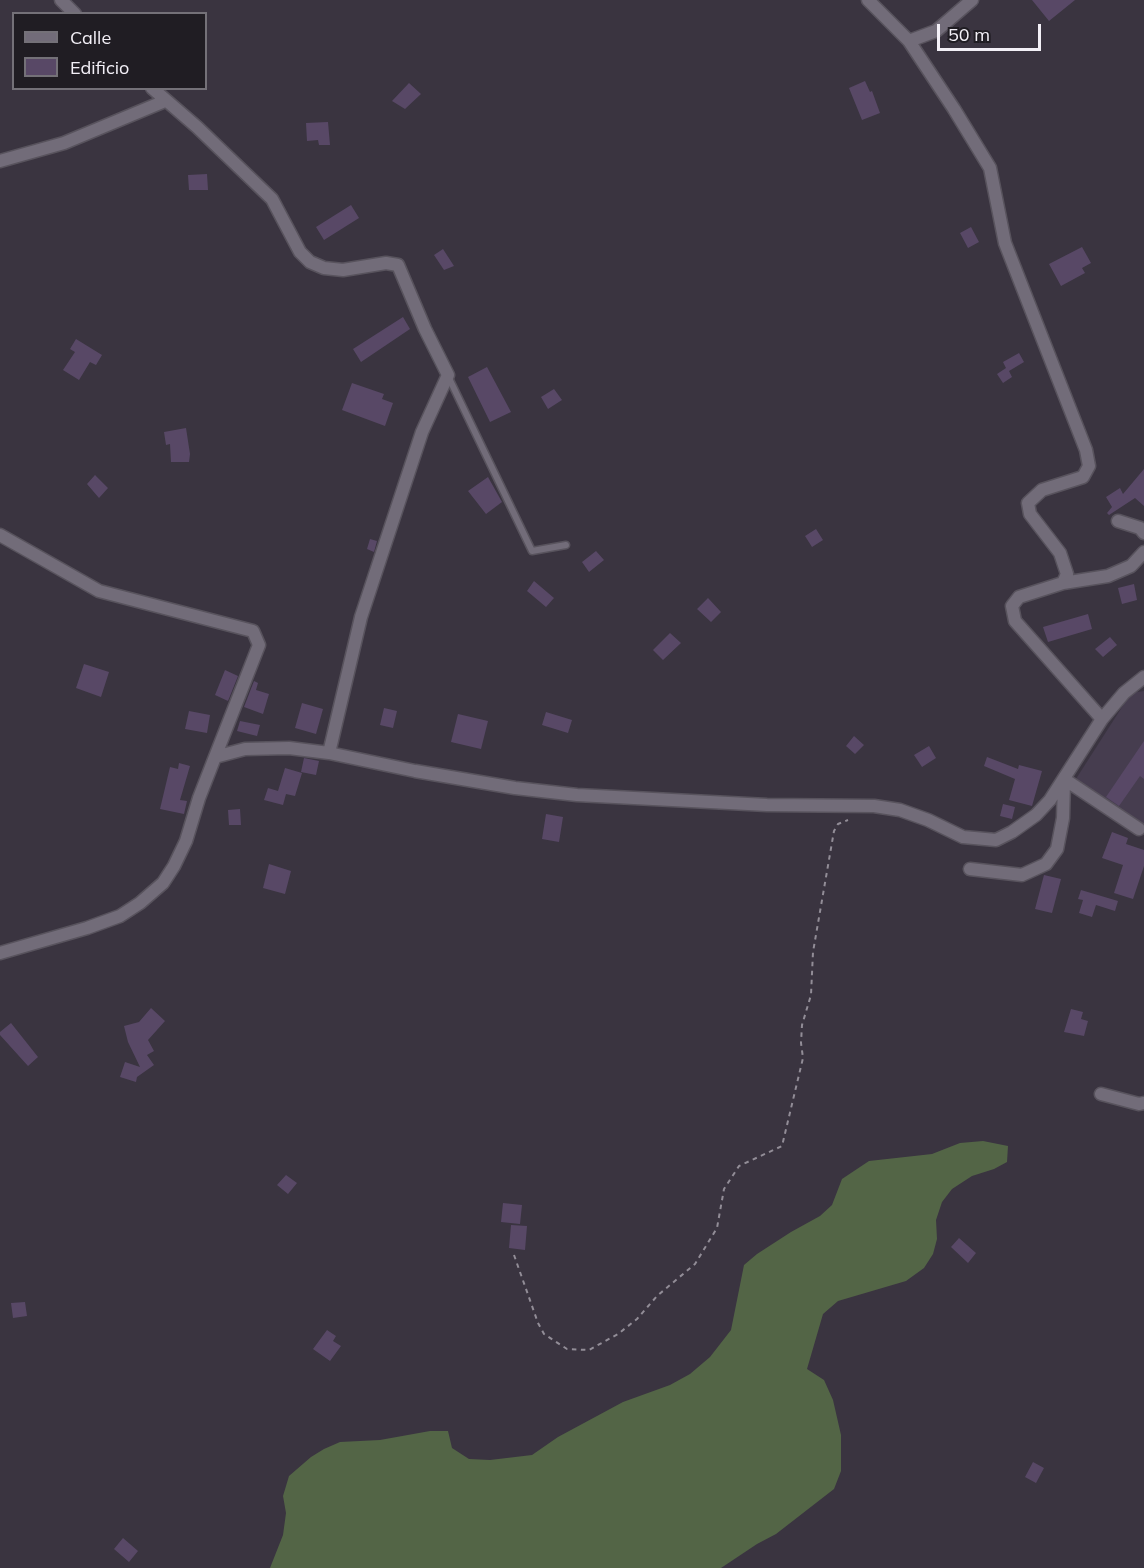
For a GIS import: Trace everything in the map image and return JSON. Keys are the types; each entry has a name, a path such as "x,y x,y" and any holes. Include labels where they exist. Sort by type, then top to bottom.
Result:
{"street":[{"path":"61,0 73,12"},
{"path":"868,0 909,40 990,168 1005,243 1086,450 1089,466 1083,477 1042,490 1028,503 1030,514 1060,553 1067,574 1064,584"},
{"path":"909,40 936,32 972,0"},
{"path":"154,90 165,102 197,127 272,199 300,252 310,262 324,268 343,270 386,263 398,265 425,329 448,375 422,432 361,617 329,753"},
{"path":"0,161 64,143 165,102"},
{"path":"1118,521 1140,528 1144,532"},
{"path":"0,535 99,591 253,631 259,645 199,798 186,841 163,883 140,903 120,916 0,953"},
{"path":"1102,719 1015,621 1012,606 1018,597 1064,584 1108,576 1131,566 1144,552"},
{"path":"215,757 245,749 289,748 329,753 515,788 577,795 767,805 874,806 900,810 928,820 963,837 996,840 1036,816 1050,800 1102,719 1124,693 1144,677"},
{"path":"1064,779 1139,829"},
{"path":"970,869 1022,875 1046,864 1057,849 1063,818 1064,779"},
{"path":"1101,1094 1139,1104 1144,1103"}],"lane":[{"path":"448,375 532,551 566,545"}],"path":[{"path":"514,1256 544,1334 567,1349 589,1350 618,1334 637,1319 657,1296 695,1264 717,1228 724,1189 739,1166 782,1146 804,1058 801,1043 802,1024 811,995 813,952 834,831 842,821 863,815 874,806"}],"shaded area":[{"path":"1144,691 1144,828 1074,782 1131,693"}],"green space":[{"path":"983,1141 1008,1146 1007,1162 972,1176 952,1189 942,1202 936,1220 937,1239 933,1254 924,1268 906,1281 838,1301 823,1314 807,1369 824,1380 833,1400 841,1435 841,1471 834,1489 776,1534 721,1568 270,1568 283,1535 286,1513 283,1496 289,1476 324,1449 340,1442 380,1440 430,1431 448,1431 452,1448 469,1459 490,1460 532,1455 558,1437 623,1402 670,1385 690,1374 710,1357 731,1330 744,1265 791,1232 820,1216 832,1205 842,1179 869,1161 932,1154 960,1143"}],"building":[{"path":"1032,0 1075,0 1049,21"},
{"path":"865,81 870,92 872,91 880,113 862,120 849,88"},
{"path":"409,83 421,94 405,109 392,101"},
{"path":"328,122 330,145 319,145 318,140 307,141 306,123"},
{"path":"207,174 208,190 189,190 188,175"},
{"path":"351,205 359,218 324,240 316,227"},
{"path":"971,227 979,242 968,248 960,233"},
{"path":"1082,247 1091,263 1082,268 1085,273 1061,286 1049,264"},
{"path":"443,249 454,266 444,270 434,255"},
{"path":"403,317 410,329 361,362 353,349"},
{"path":"76,339 102,355 96,365 90,362 79,380 63,370 75,352 70,349"},
{"path":"1019,353 1024,362 1009,371 1012,377 1003,383 997,374 1006,368 1003,362"},
{"path":"487,367 511,412 490,422 468,377"},
{"path":"352,383 384,394 382,399 393,403 385,426 342,410"},
{"path":"554,389 562,400 548,409 541,397"},
{"path":"186,428 189,462 171,462 170,444 166,445 164,432"},
{"path":"1144,469 1144,506 1135,498 1109,515 1107,513 1112,507 1106,497 1120,488 1123,494"},
{"path":"95,475 108,488 99,498 87,484"},
{"path":"488,477 502,502 486,514 468,491"},
{"path":"816,529 823,540 812,547 805,536"},
{"path":"370,539 377,541 374,552 367,549"},
{"path":"596,551 604,560 589,572 582,562"},
{"path":"534,581 554,598 546,607 527,591"},
{"path":"1134,584 1137,600 1122,604 1118,588"},
{"path":"708,598 721,612 711,622 697,609"},
{"path":"1088,614 1092,629 1048,642 1043,627"},
{"path":"670,633 681,643 663,660 653,650"},
{"path":"1110,637 1117,645 1103,657 1095,649"},
{"path":"84,664 109,672 101,697 76,688"},
{"path":"225,670 238,676 228,701 215,695"},
{"path":"254,681 258,683 256,690 269,694 263,714 244,707"},
{"path":"302,703 323,709 316,734 295,728"},
{"path":"384,708 397,711 393,728 380,725"},
{"path":"189,711 210,715 207,733 185,729"},
{"path":"546,712 572,720 568,733 542,725"},
{"path":"458,714 488,721 481,749 451,742"},
{"path":"240,721 260,725 257,736 237,731"},
{"path":"854,736 864,745 855,754 846,746"},
{"path":"1144,741 1144,779 1140,776 1119,806 1106,797"},
{"path":"929,746 936,758 922,767 914,755"},
{"path":"987,757 1018,769 1019,765 1042,771 1032,806 1009,800 1015,779 984,766"},
{"path":"304,758 319,761 316,775 301,772"},
{"path":"179,763 190,766 180,800 187,801 184,814 160,809 170,767 178,769"},
{"path":"285,768 302,773 295,796 286,794 283,805 264,800 268,788 278,791"},
{"path":"1003,804 1015,807 1012,819 1000,816"},
{"path":"240,809 241,825 229,825 228,810"},
{"path":"546,814 563,817 559,842 542,839"},
{"path":"1112,832 1128,838 1126,844 1144,850 1144,866 1133,899 1114,893 1123,865 1102,858"},
{"path":"269,864 291,871 285,894 263,888"},
{"path":"1044,875 1061,879 1052,913 1035,909"},
{"path":"1081,890 1118,901 1115,911 1096,905 1092,917 1079,913 1083,900 1078,899"},
{"path":"151,1008 165,1021 148,1040 154,1051 147,1055 154,1065 137,1077 136,1082 120,1077 125,1062 140,1067 128,1042 124,1026 139,1022"},
{"path":"1071,1009 1083,1012 1081,1019 1088,1021 1084,1036 1064,1032"},
{"path":"11,1023 38,1057 28,1066 0,1035 0,1032"},
{"path":"286,1175 297,1183 288,1194 277,1185"},
{"path":"503,1203 522,1205 520,1224 501,1222"},
{"path":"511,1225 527,1226 525,1250 509,1248"},
{"path":"959,1238 976,1253 968,1263 951,1247"},
{"path":"25,1302 27,1316 13,1318 11,1303"},
{"path":"327,1330 336,1336 333,1341 341,1346 330,1361 313,1349"},
{"path":"1033,1462 1044,1468 1036,1483 1025,1477"},
{"path":"123,1538 138,1551 129,1562 114,1549"}]}
